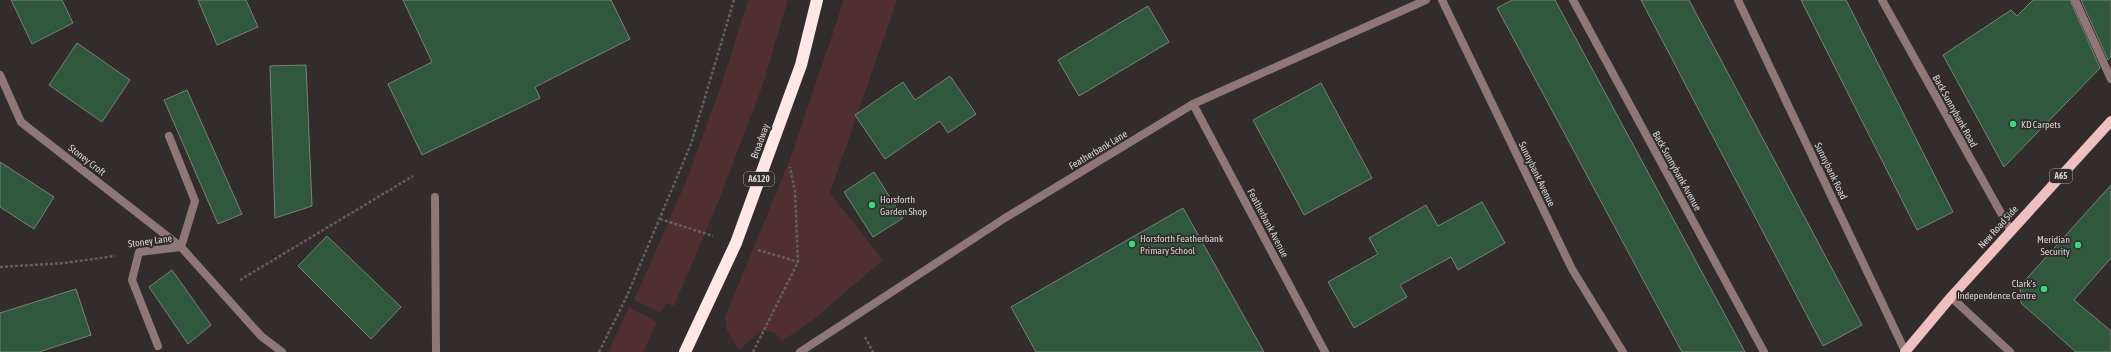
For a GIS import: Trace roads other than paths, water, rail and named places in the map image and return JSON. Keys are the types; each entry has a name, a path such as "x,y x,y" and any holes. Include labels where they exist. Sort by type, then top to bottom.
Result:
{"highway":[{"name":"Broadway","path":"685,352 736,243 801,65 816,0"}],"main road":[{"name":"New Road Side","path":"1905,352 1951,297 2111,121"}],"street":[{"name":"Featherbank Lane","path":"800,352 1005,218 1194,104 1426,0"},
{"name":"Sunnybank Avenue","path":"1442,0 1572,270 1623,352"},
{"name":"Back Sunnybank Avenue","path":"1572,0 1764,352"},
{"name":"Sunnybank Road","path":"1738,0 1905,352"},
{"name":"Back Sunnybank Road","path":"1882,0 2011,231"},
{"path":"2075,0 2111,79"},
{"name":"Stoney Croft","path":"0,75 21,122 180,247"},
{"name":"Featherbank Avenue","path":"1194,104 1324,352"},
{"path":"169,136 196,201 180,247"},
{"path":"435,197 436,352"},
{"name":"Stoney Lane","path":"158,346 132,280 139,252 180,247 261,336 282,352"},
{"path":"1951,297 2010,352"}],"place":[{"name":"KD Carpets","path":"2013,124"},
{"name":"Horsforth Garden Shop","path":"872,205"},
{"name":"Horsforth Featherbank Primary School","path":"1132,244"},
{"name":"Meridian Security","path":"2078,245"},
{"name":"Clark's Independence Centre","path":"2044,289"}]}
